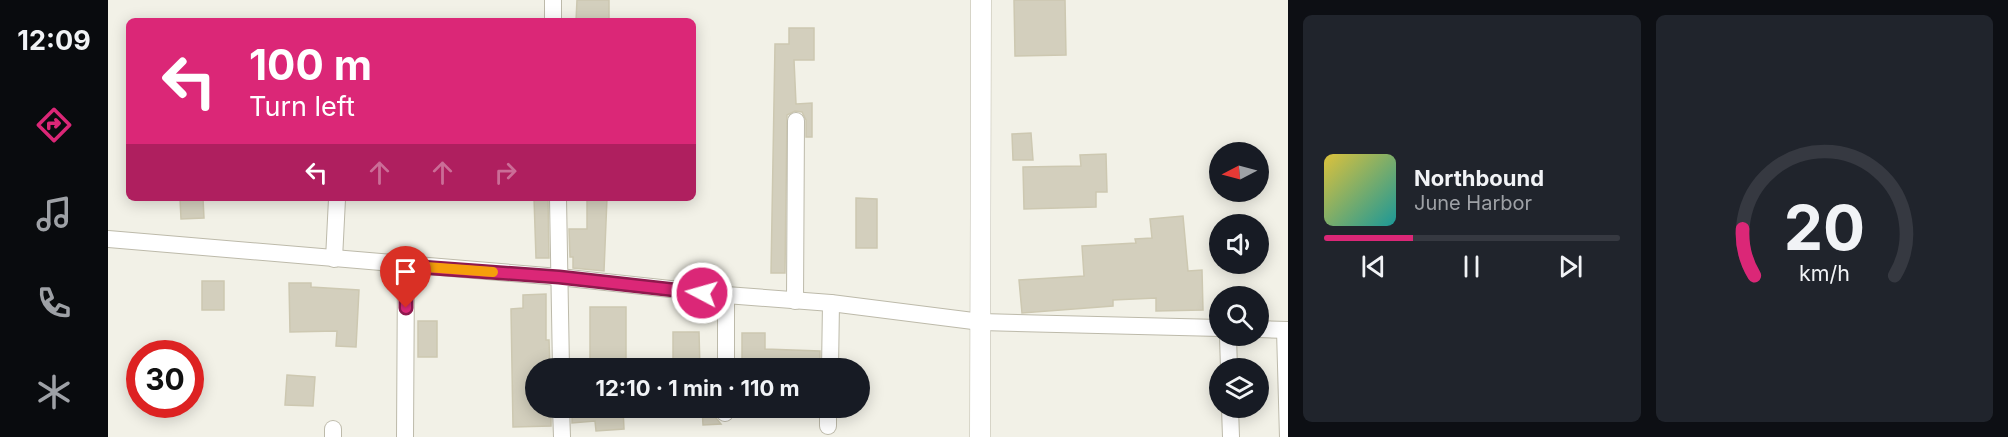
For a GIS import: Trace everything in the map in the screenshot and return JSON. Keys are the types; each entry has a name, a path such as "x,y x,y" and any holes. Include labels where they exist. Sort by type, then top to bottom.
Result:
{"street":[{"path":"553,0 553,18"},
{"path":"980,437 981,0"},
{"path":"795,301 796,121"},
{"path":"334,259 337,201"},
{"path":"558,201 561,358"},
{"path":"108,239 406,266 559,277 726,296 831,303 981,322 1209,328"},
{"path":"405,437 406,266"},
{"path":"726,296 726,358"},
{"path":"830,358 831,303"},
{"path":"1269,329 1286,330 1288,437"},
{"path":"561,418 562,437"},
{"path":"828,418 828,426"},
{"path":"1230,418 1231,437"}],"building":[{"path":"577,0 609,0 609,18 576,18"},
{"path":"1014,0 1065,0 1066,55 1015,56"},
{"path":"789,28 814,28 814,60 794,60 796,104 812,103 812,137 806,137 806,120 802,112 795,111 787,115 785,273 771,273 775,44 789,44"},
{"path":"1031,133 1033,160 1013,160 1012,134"},
{"path":"1106,154 1107,192 1096,192 1096,207 1024,209 1023,167 1081,166 1080,155"},
{"path":"856,198 877,199 877,248 856,248"},
{"path":"180,201 203,201 204,218 181,219"},
{"path":"534,201 548,201 549,258 536,258"},
{"path":"587,201 607,201 604,271 573,268 573,257 570,257 569,229 587,229"},
{"path":"1183,216 1188,271 1202,270 1203,310 1156,311 1156,298 1113,300 1113,306 1022,313 1019,280 1084,276 1082,246 1136,243 1135,239 1152,238 1150,219"},
{"path":"202,281 224,281 224,310 202,310"},
{"path":"289,283 311,283 311,287 359,290 356,347 336,346 337,331 290,332"},
{"path":"546,294 546,340 549,340 550,358 525,358 525,418 551,418 551,426 513,427 511,309 523,308 523,295"},
{"path":"590,307 626,307 626,358 590,358"},
{"path":"418,321 437,321 437,357 418,357"},
{"path":"673,332 699,332 700,358 673,358"},
{"path":"742,333 765,333 765,349 820,351 820,358 742,358"},
{"path":"287,375 315,377 313,406 285,405"},
{"path":"572,418 623,418 624,429 596,431 595,421 572,423"},
{"path":"703,418 716,418 721,424 703,425"}],"slow traffic":[{"path":"426,267 493,272"}],"route":[{"path":"406,308 406,266 559,277 702,293"}]}
